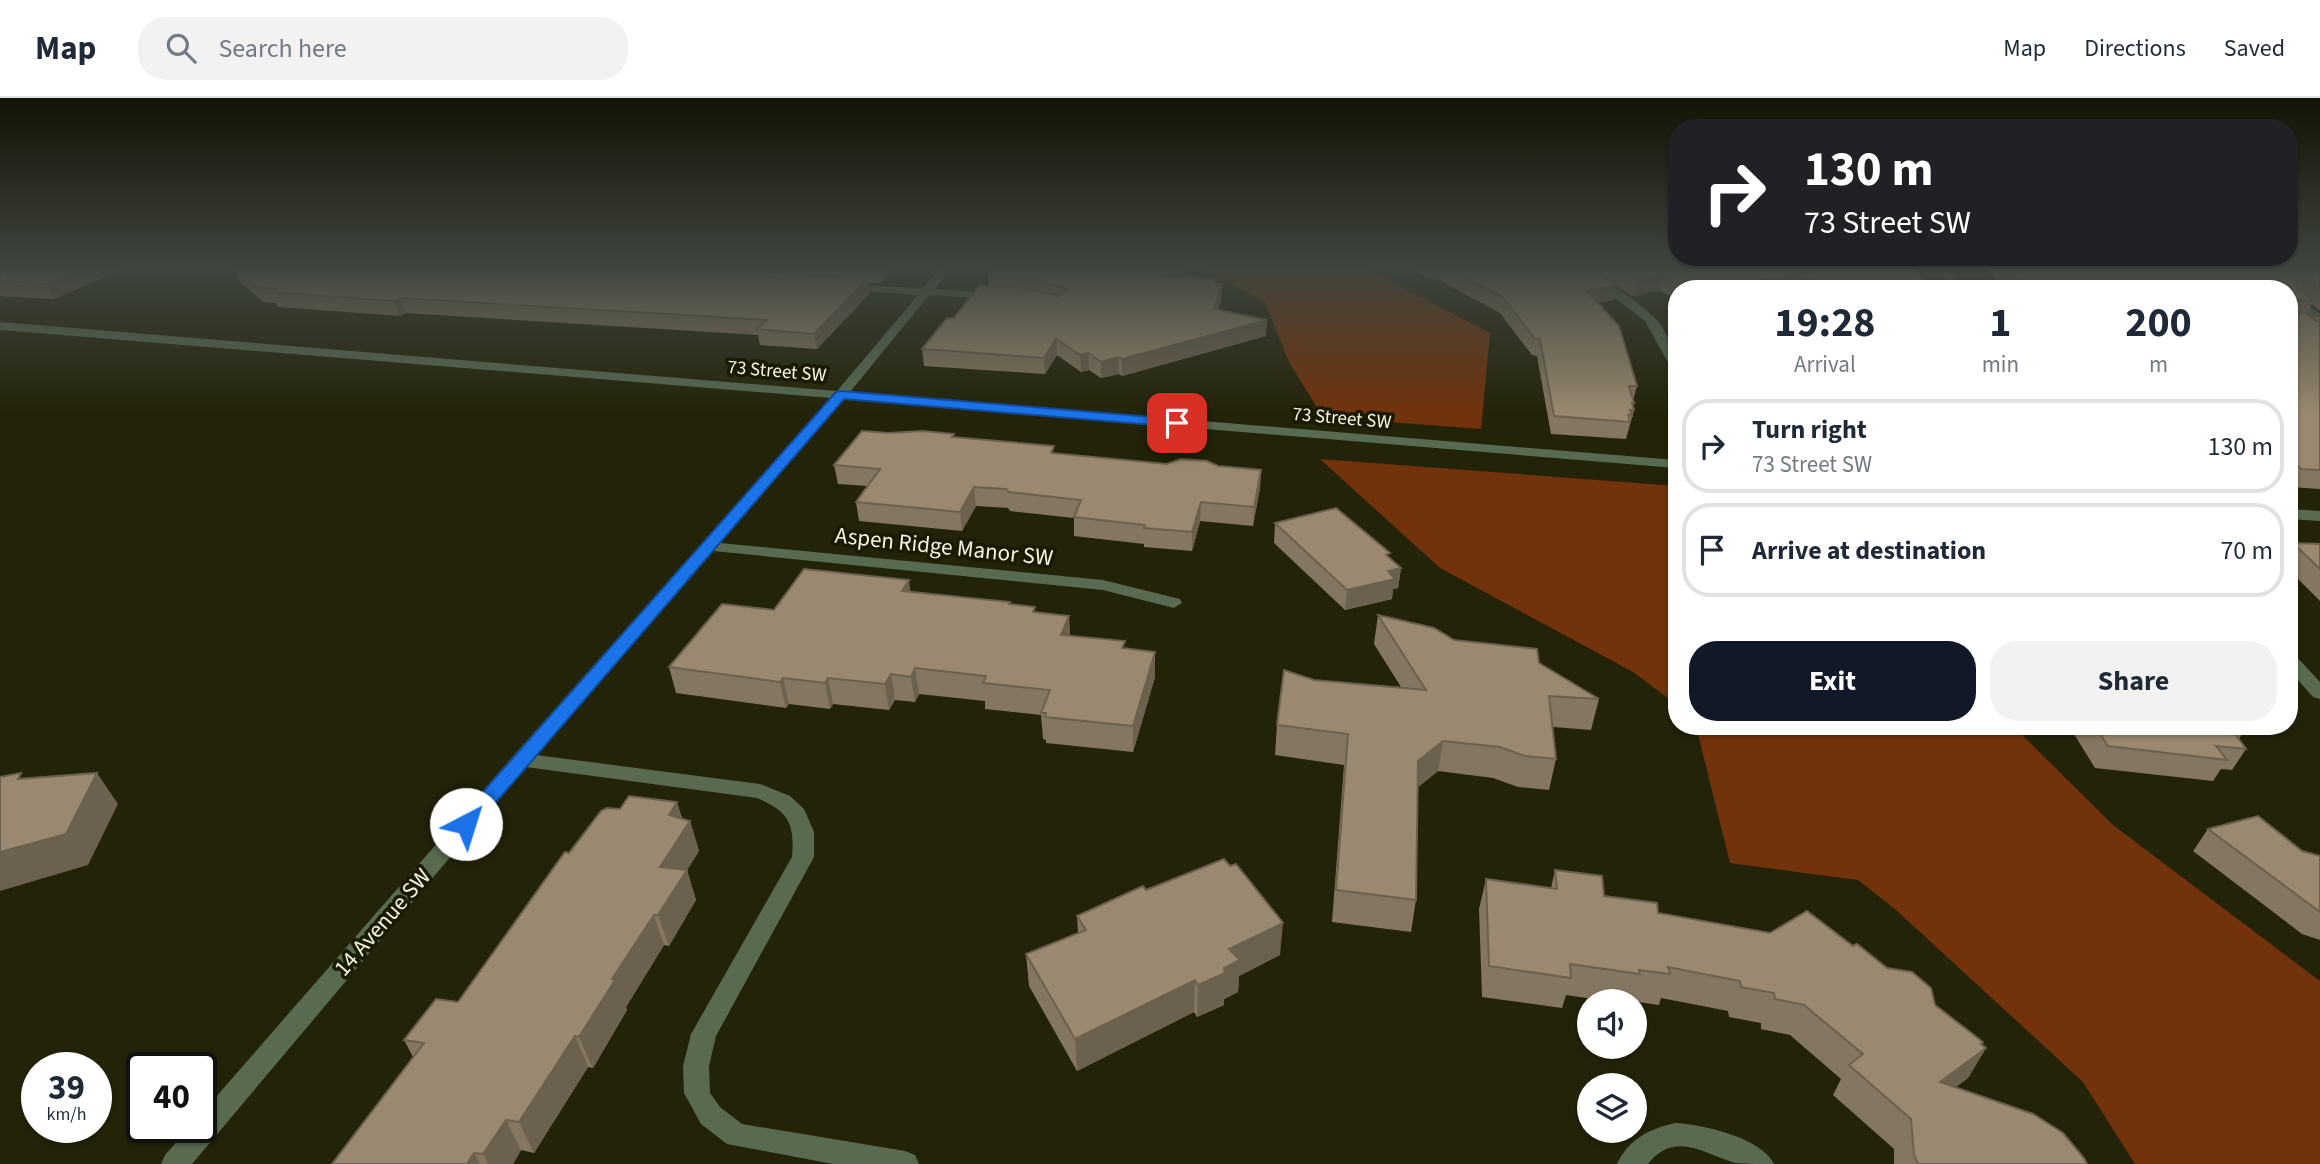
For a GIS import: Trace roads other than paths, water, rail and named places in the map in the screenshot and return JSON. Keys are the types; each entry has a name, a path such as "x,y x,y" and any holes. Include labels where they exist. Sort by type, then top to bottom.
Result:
{"street":[{"name":"14 Avenue SW","path":"175,1164 707,545 841,395 906,317"},
{"path":"1647,317 1668,352"},
{"path":"2299,323 2320,322"},
{"name":"73 Street SW","path":"0,326 1668,463"},
{"path":"2298,515 2320,516"},
{"name":"Aspen Ridge Manor SW","path":"707,545 1102,585 1174,603"},
{"path":"2298,669 2320,693"},
{"path":"521,760 760,791 778,798 792,808 801,821 806,838 803,857 704,1034 695,1060 694,1085 703,1108 717,1124 737,1135 905,1164"},
{"path":"1630,1164 1639,1151 1658,1139 1682,1135 1708,1137 1735,1148 1760,1164"}]}
